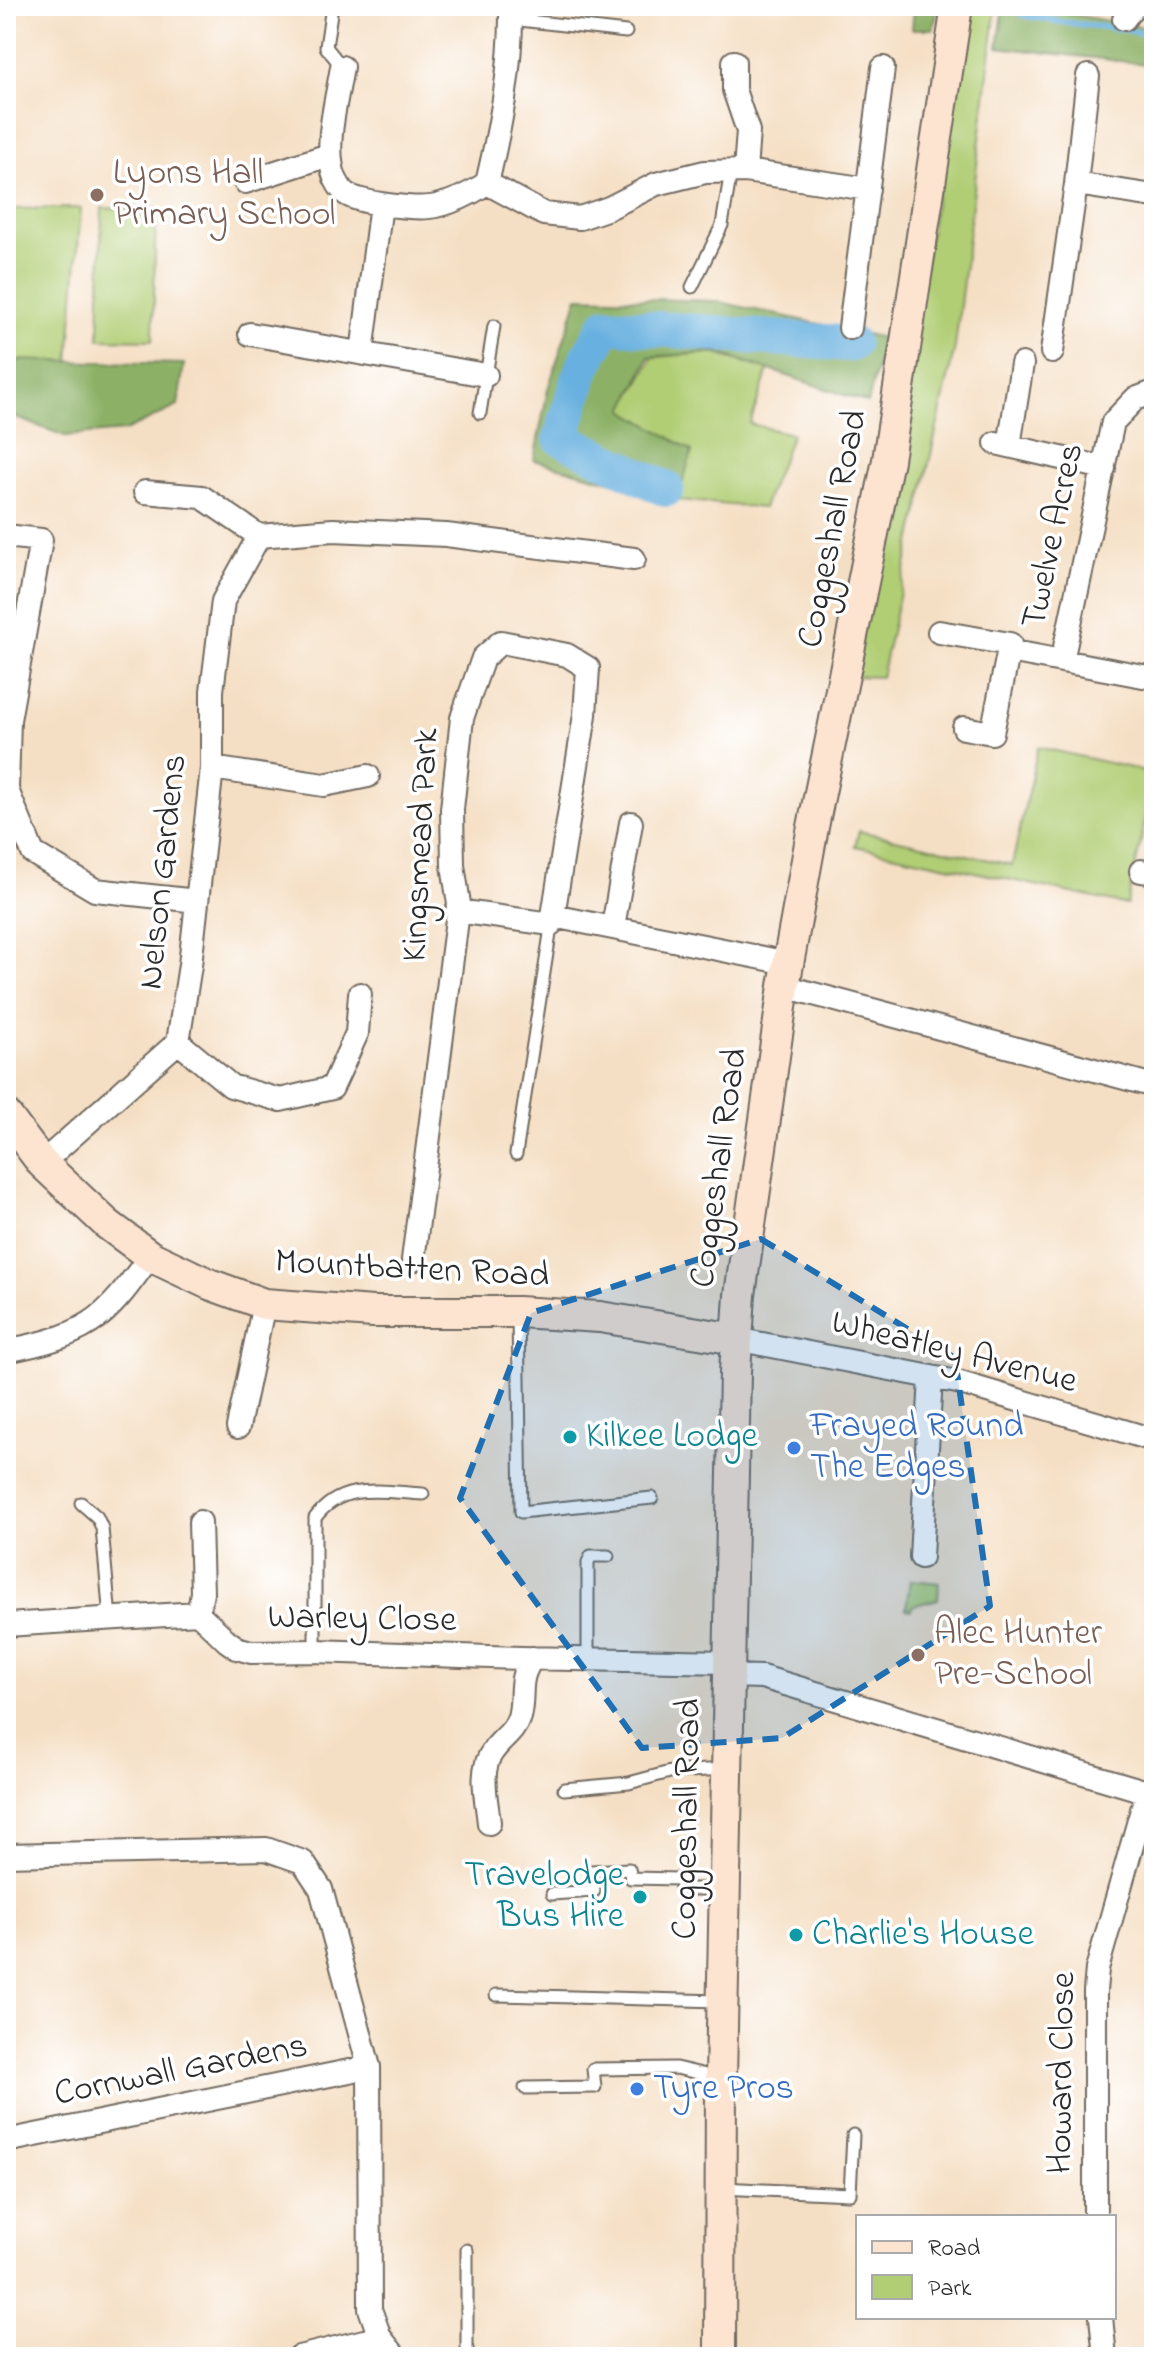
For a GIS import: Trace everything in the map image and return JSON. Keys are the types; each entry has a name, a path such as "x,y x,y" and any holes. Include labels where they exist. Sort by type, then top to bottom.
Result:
{"main road":[{"name":"Coggeshall Road","path":"720,2357 722,2001 736,1339 740,1295 786,974 888,460 957,6"},
{"name":"Mountbatten Road","path":"6,1115 42,1163 107,1224 150,1256 209,1284 264,1304 373,1312 518,1312 600,1317 736,1339"}],"street":[{"path":"342,67 329,155 335,180 346,194 360,201 434,207 470,194 487,183 503,115 511,47 511,13"},
{"path":"734,62 734,90 748,131 738,171"},
{"path":"850,328 883,68"},
{"path":"1052,352 1088,76"},
{"path":"245,182 329,155"},
{"path":"487,183 544,214 580,218 609,208 656,184 705,172 738,171 868,189"},
{"path":"1076,184 1154,196"},
{"path":"362,353 381,204"},
{"path":"250,334 486,375"},
{"path":"1022,364 1002,445 1104,468"},
{"name":"Twelve Acres","path":"939,632 1010,644 1009,651 1062,661 1113,422 1135,399 1154,392"},
{"path":"145,492 202,497 259,536 333,530 446,535 634,559"},
{"path":"6,536 41,540 9,720 7,776 7,790 33,853 95,890 197,901"},
{"name":"Nelson Gardens","path":"42,1163 178,1042 190,965 212,768 212,691 223,601 259,536"},
{"name":"Kingsmead Park","path":"413,1260 459,904 453,865 452,809 462,718 483,658 501,642 567,655 588,668 585,715 552,920"},
{"path":"964,728 992,733 1009,651"},
{"path":"1062,661 1143,676"},
{"path":"212,768 324,785 368,776"},
{"path":"613,927 631,823"},
{"path":"457,911 613,927 786,974 1154,1086"},
{"path":"178,1042 231,1086 280,1100 332,1088 357,1033 360,994"},
{"path":"6,1351 50,1341 91,1322 124,1292 150,1256"},
{"path":"238,1427 264,1304"},
{"name":"Wheatley Avenue","path":"736,1339 957,1382 1154,1440"},
{"path":"921,1557 931,1377"},
{"path":"6,1625 198,1613 202,1593 200,1522"},
{"name":"Warley Close","path":"198,1613 227,1641 251,1652 588,1658 730,1669 1150,1793"},
{"path":"489,1823 487,1763 492,1751 513,1732 520,1715 522,1676 533,1658"},
{"name":"Howard Close","path":"1095,2215 1097,1969 1102,1944 1150,1793"},
{"path":"6,1855 266,1849 303,1862 321,1889 369,2067 370,2309 380,2337 396,2357"},
{"name":"Cornwall Gardens","path":"6,2141 369,2067"},
{"path":"1101,2319 1105,2357"},
{"path":"299,2357 380,2337"}],"lane":[{"path":"332,6 326,47 342,67"},
{"path":"511,13 626,32"},
{"path":"692,287 722,225 738,171"},
{"path":"480,413 494,326"},
{"path":"516,1154 552,920"},
{"path":"518,1312 521,1512 652,1498"},
{"path":"315,1651 315,1518 325,1504 347,1492 423,1494"},
{"path":"81,1503 97,1517 102,1528 110,1619"},
{"path":"588,1658 588,1562 591,1556 608,1556"},
{"path":"564,1789 629,1783 670,1772 727,1769"},
{"path":"552,1894 594,1891 591,1871 629,1869 631,1878 680,1879 681,1889 725,1889"},
{"path":"496,1995 722,2001"},
{"path":"525,2088 595,2087 593,2069 676,2068 721,2079"},
{"path":"720,2188 850,2194 853,2135"},
{"path":"467,2250 467,2357"}],"highlighted area":[{"path":"761,1239 955,1358 990,1606 782,1738 642,1748 460,1498 531,1313"}],"green space":[{"path":"914,6 939,6 933,29 912,29"},
{"path":"969,6 996,6 955,347 881,677 854,676"},
{"path":"1004,6 1024,6 1154,29 1154,65 998,47"},
{"path":"81,208 69,362 6,360 6,209"},
{"path":"102,208 156,209 153,340 99,339"},
{"path":"578,297 715,301 884,338 868,403 716,352 649,357 624,410 692,451 677,500 534,460 548,389"},
{"path":"713,353 768,370 750,424 792,434 763,508 677,500 692,451 623,410 653,357"},
{"path":"6,360 184,364 178,406 125,431 65,436 6,414"},
{"path":"1038,747 1154,773 1127,905 855,846 859,831 1012,865"},
{"path":"910,1580 939,1583 938,1599 912,1606 911,1610 906,1609"}],"waterway":[{"path":"1022,15 1122,29"},
{"path":"1129,31 1154,34"},
{"path":"666,489 561,438 583,367 606,325 851,344"}],"place":[{"name":"Lyons Hall Primary School","path":"97,195"},
{"name":"Kilkee Lodge","path":"570,1437"},
{"name":"Frayed Round The Edges","path":"794,1448"},
{"name":"Alec Hunter Pre-School","path":"918,1655"},
{"name":"Travelodge Bus Hire","path":"640,1897"},
{"name":"Charlie's House","path":"796,1935"},
{"name":"Tyre Pros","path":"637,2089"}]}
